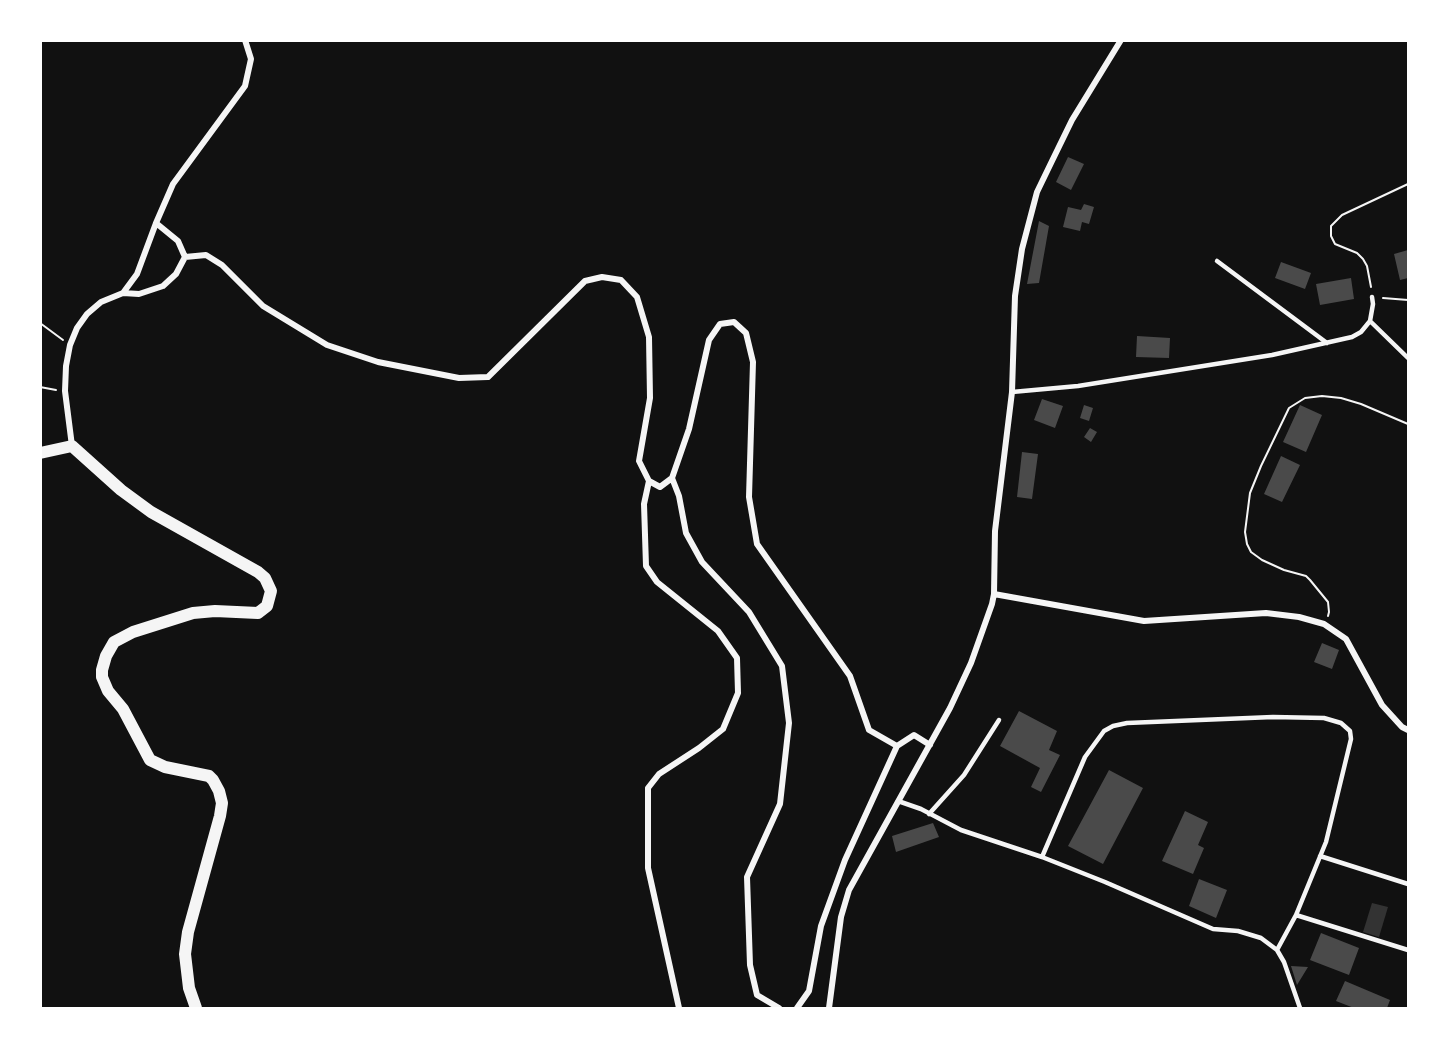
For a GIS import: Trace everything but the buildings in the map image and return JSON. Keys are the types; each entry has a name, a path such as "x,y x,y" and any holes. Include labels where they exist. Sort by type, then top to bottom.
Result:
{"main road":[{"path":"40,453 72,446 121,490 151,512 258,572 265,578 271,591 270,601 258,613 215,611 193,613 133,632 114,642 106,656 102,670 102,677 108,691 123,709 150,760 165,767 209,776 219,791 222,803 220,816 188,932 185,954 189,988 196,1008"}],"street":[{"path":"123,293 137,274 173,184 245,86 251,59 245,40"},
{"path":"829,1008 844,903 950,708 971,663 994,594 995,531 1012,392 1015,296 1030,212 1037,192 1072,120 1121,40"},
{"path":"156,223 178,241 185,256"},
{"path":"185,256 206,255 222,265 263,306 327,345 378,362 459,378 488,377 585,281 602,277 621,280 637,297 649,337 650,398 639,461 650,481 660,487 672,478 689,429 709,340 720,324 734,322 746,333 753,362 749,497 757,544 850,676 869,730 897,746"},
{"path":"72,446 65,391 66,366 70,345 77,328 87,314 101,302 123,293 139,294 163,286 176,274 185,256"},
{"path":"672,478 679,496 686,533 702,562 749,612 782,666 789,723 780,804 747,877 750,965 757,995 778,1008"},
{"path":"650,481 644,504 646,566 657,582 718,631 737,658 738,693 723,729 659,774 648,788 648,868 679,1008"},
{"path":"994,594 1144,621 1266,613 1299,617 1324,624 1346,639 1382,705 1402,727 1408,730"},
{"path":"796,1008 809,991 821,926 845,860 897,746 914,735 930,745"}],"lane":[{"path":"1217,261 1327,343"},
{"path":"1012,392 1112,381 1272,356 1352,337 1361,332 1370,321 1372,297"},
{"path":"1370,321 1408,358"},
{"path":"1042,857 1085,757 1104,731 1113,726 1127,723 1273,717 1324,718 1341,723 1350,731 1351,739 1337,801 1320,856 1296,915 1277,950"},
{"path":"929,814 964,776 999,720"},
{"path":"898,801 921,809 961,830 1042,857 1213,929 1250,934 1270,944 1277,950 1289,973 1300,1008"},
{"path":"1320,856 1408,884"},
{"path":"1296,915 1408,950"}],"path":[{"path":"1408,184 1342,215 1333,221 1330,236 1335,244 1358,253 1364,259 1370,276 1372,297 1408,300"},
{"path":"40,323 70,345"},
{"path":"40,387 65,391"},
{"path":"1324,624 1329,612 1328,602 1316,585 1306,576 1284,570 1262,560 1251,552 1247,544 1245,532 1250,493 1260,466 1289,408 1305,398 1322,396 1341,398 1408,424"}],"shaded area":[{"path":"1372,903 1388,907 1379,937 1363,932"}]}
